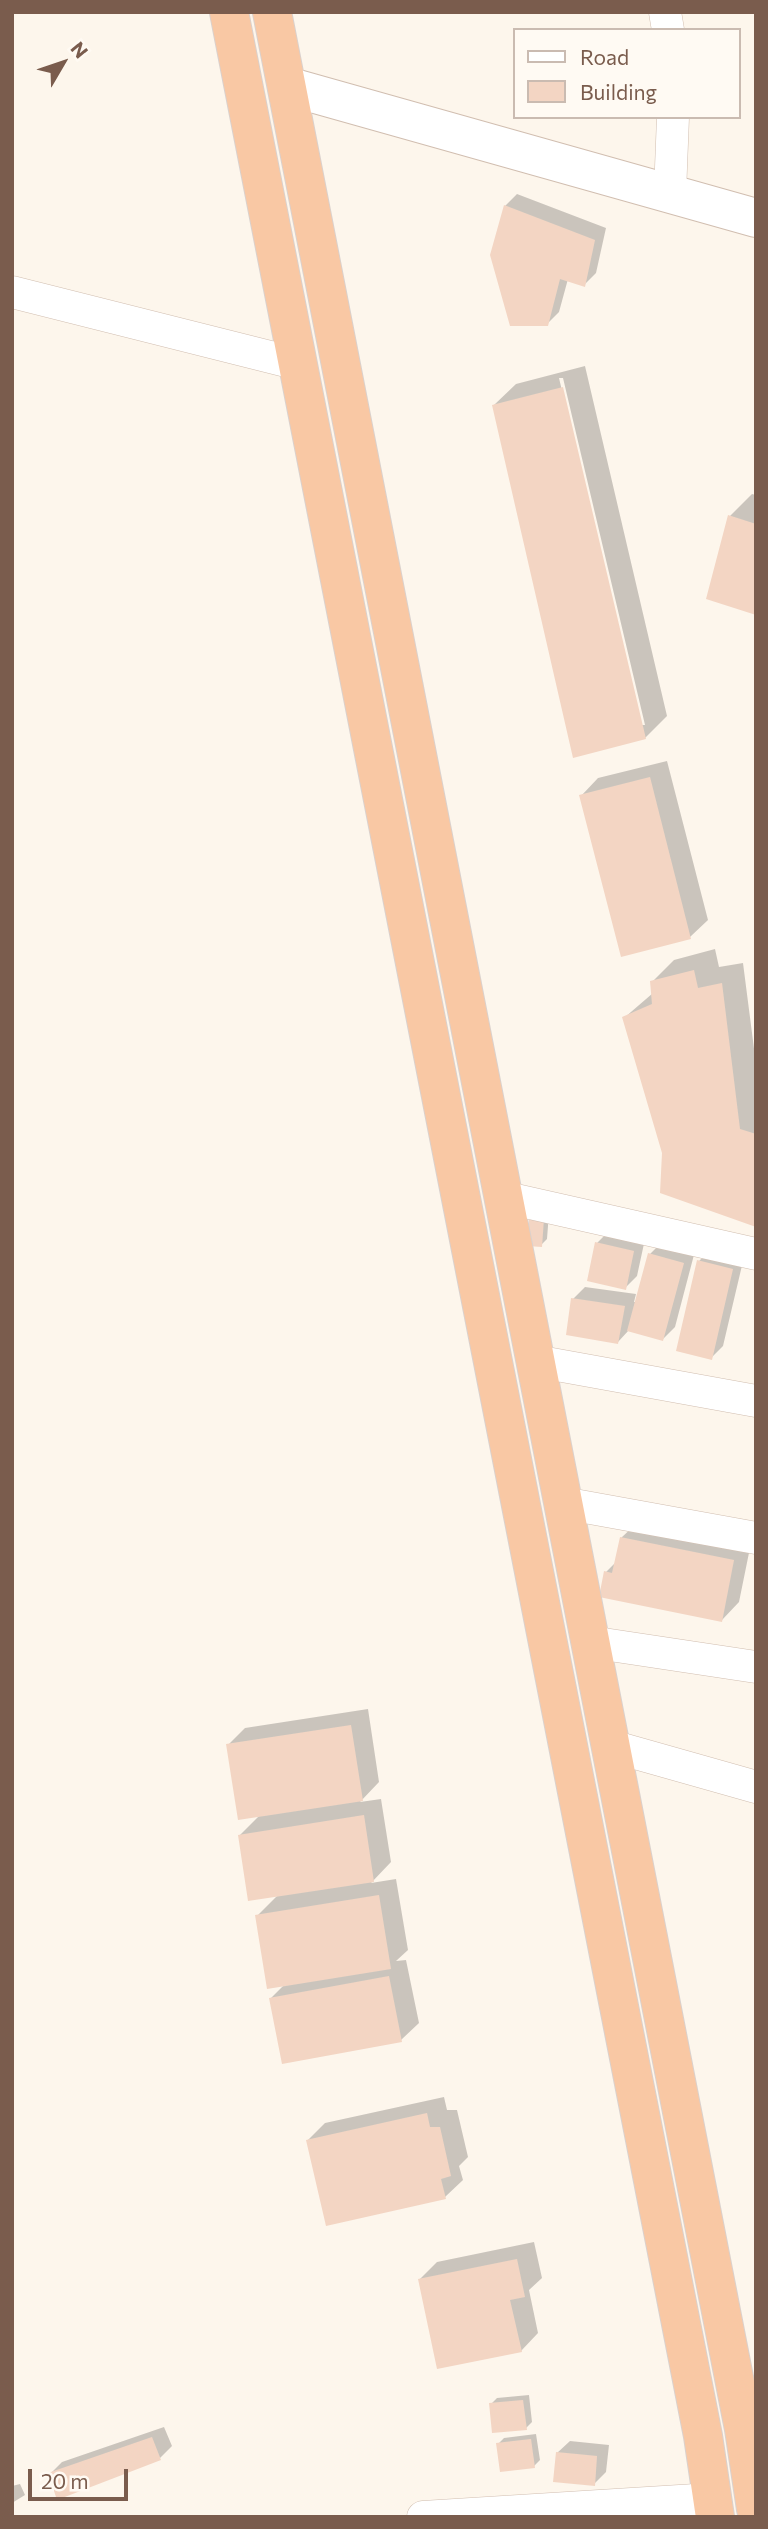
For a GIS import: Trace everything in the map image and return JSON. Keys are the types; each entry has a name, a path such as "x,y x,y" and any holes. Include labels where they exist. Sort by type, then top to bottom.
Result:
{"highway":[{"path":"229,12 703,2436 714,2508"},
{"path":"272,12 744,2429 756,2509"}],"street":[{"path":"287,86 756,218"},
{"path":"670,193 673,119"},
{"path":"12,292 298,363"},
{"path":"503,1197 756,1254"},
{"path":"535,1361 756,1401"},
{"path":"563,1503 756,1538"},
{"path":"590,1642 756,1667"},
{"path":"611,1745 756,1787"},
{"path":"423,2517 714,2508"}],"building":[{"path":"504,205 595,240 585,287 560,279 548,326 510,326 490,255"},
{"path":"563,387 646,739 573,758 492,405"},
{"path":"728,515 756,524 756,615 706,599"},
{"path":"650,777 691,939 621,957 579,795"},
{"path":"694,970 698,988 722,983 740,1129 756,1134 756,1227 660,1193 662,1153 622,1017 652,1004 650,981"},
{"path":"544,1218 542,1247 527,1246 529,1220"},
{"path":"595,1242 634,1251 626,1290 587,1281"},
{"path":"648,1253 684,1263 663,1341 627,1331"},
{"path":"697,1260 733,1269 712,1360 676,1351"},
{"path":"571,1298 625,1306 618,1344 566,1335"},
{"path":"620,1537 734,1560 722,1622 599,1597 604,1571 612,1573"},
{"path":"351,1725 363,1801 238,1820 226,1744"},
{"path":"364,1815 374,1882 248,1901 238,1835"},
{"path":"379,1895 391,1969 267,1989 255,1915"},
{"path":"389,1976 402,2042 282,2064 269,1998"},
{"path":"427,2113 430,2127 440,2127 451,2176 441,2179 446,2199 326,2226 306,2140"},
{"path":"517,2259 525,2297 510,2300 522,2352 437,2369 418,2279"},
{"path":"523,2400 527,2430 492,2433 489,2403"},
{"path":"152,2437 161,2460 57,2500 48,2473"},
{"path":"531,2439 535,2468 500,2472 496,2443"},
{"path":"556,2452 597,2456 595,2486 553,2482"}]}
